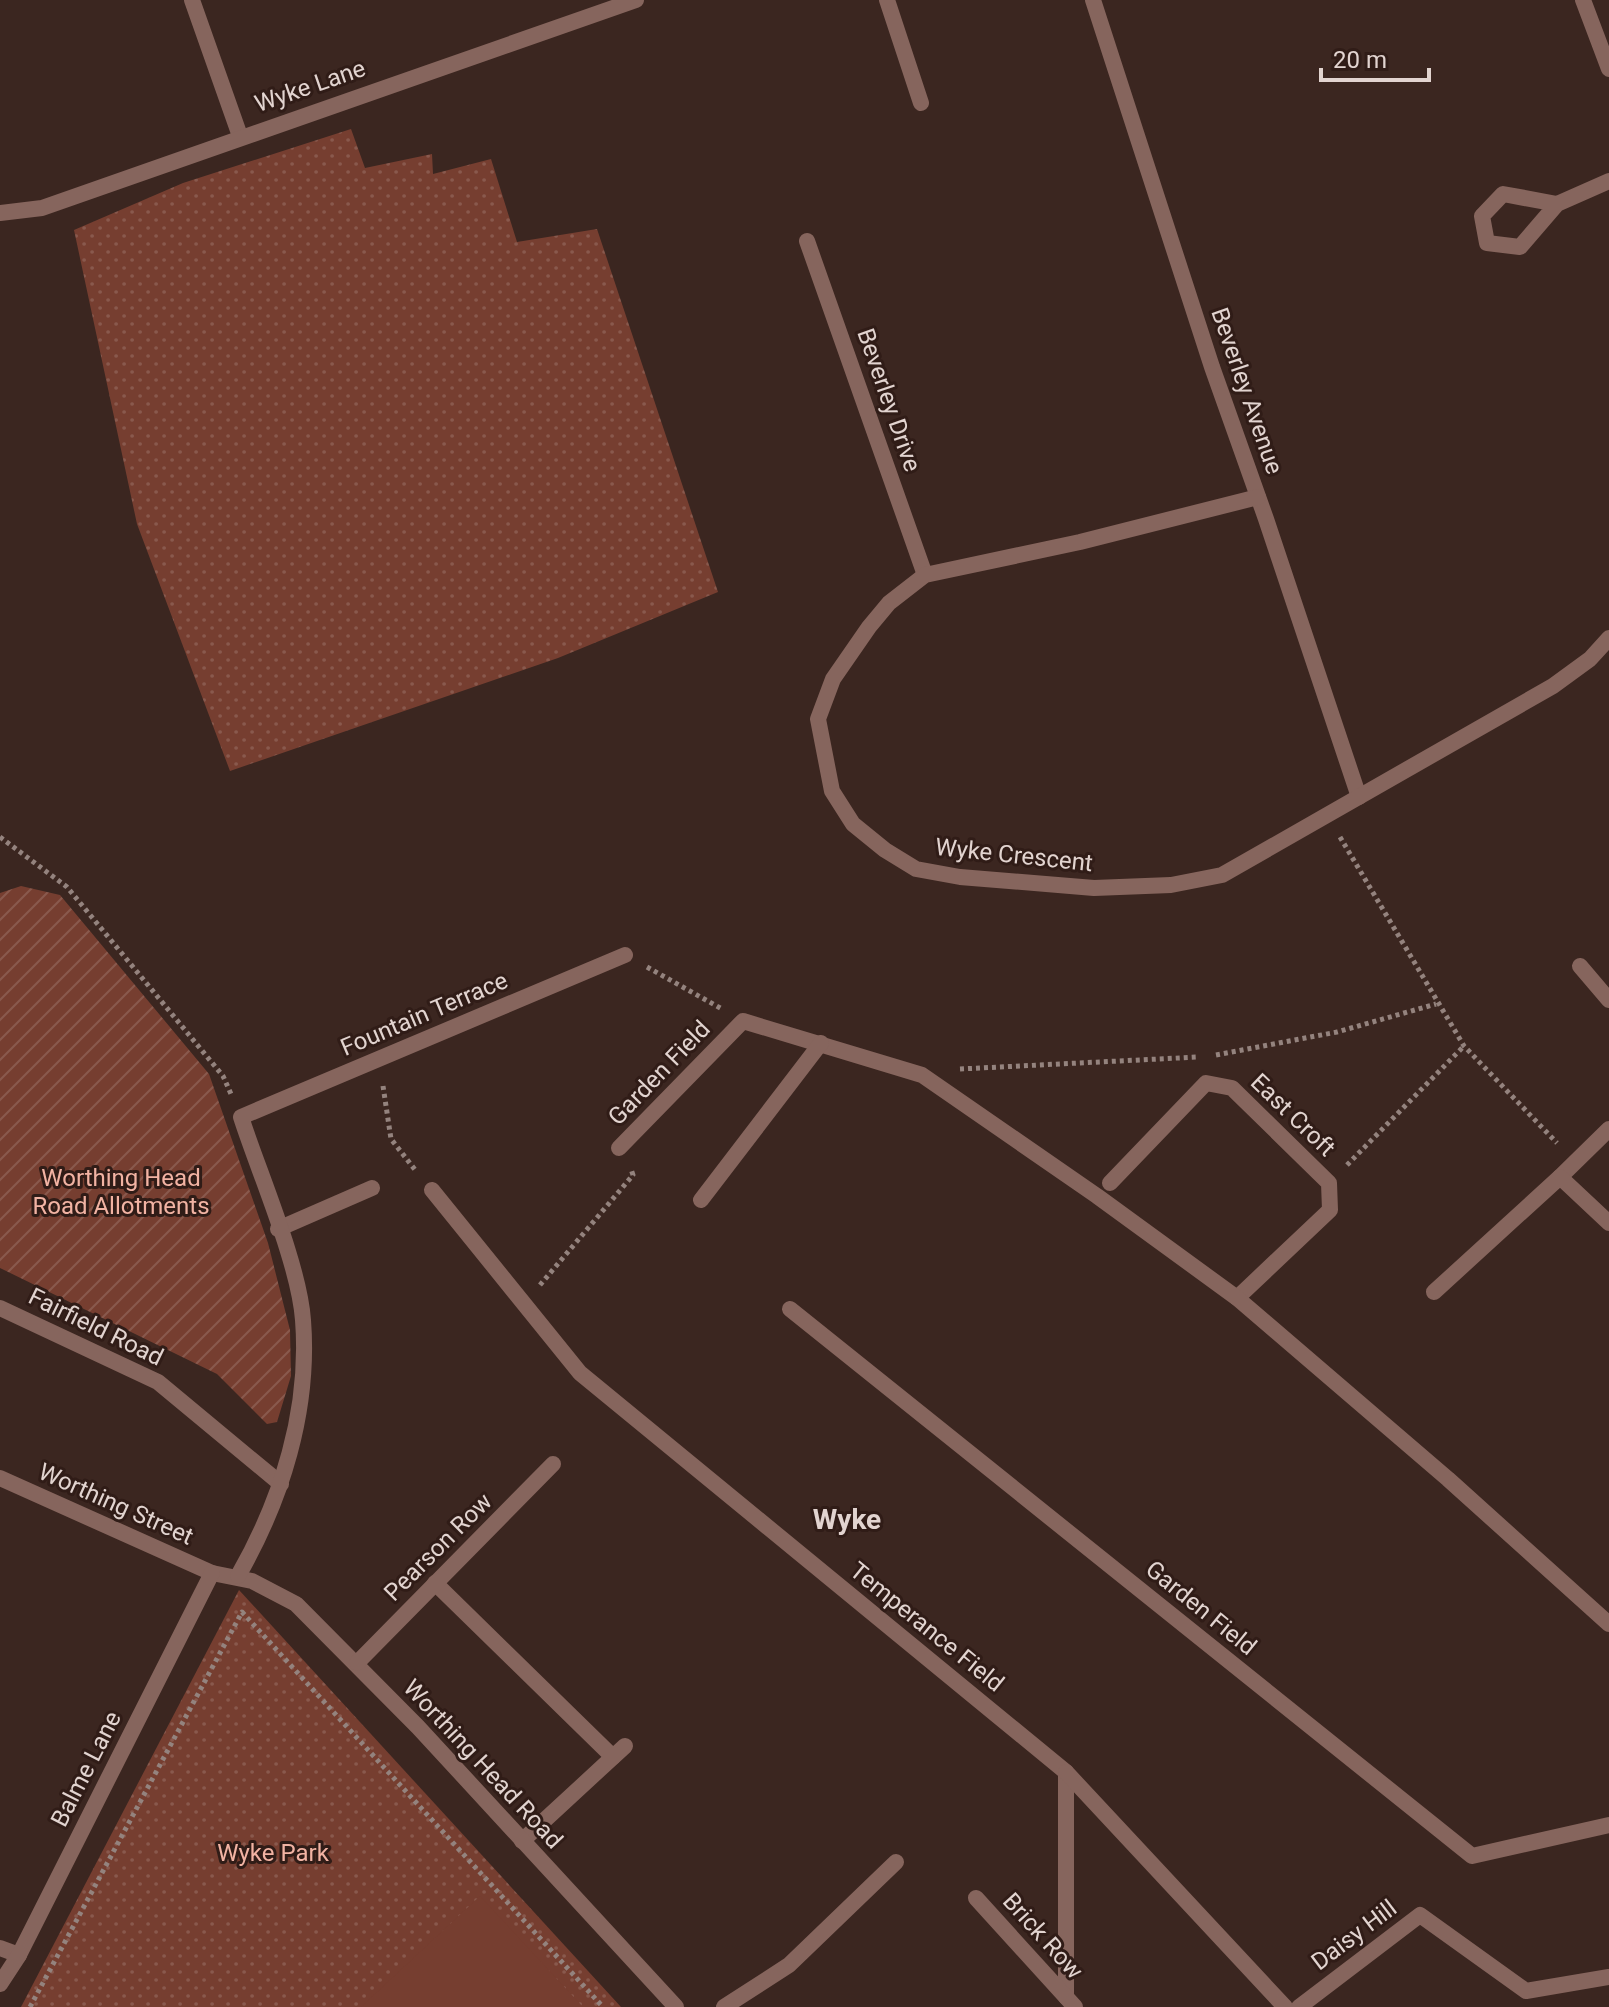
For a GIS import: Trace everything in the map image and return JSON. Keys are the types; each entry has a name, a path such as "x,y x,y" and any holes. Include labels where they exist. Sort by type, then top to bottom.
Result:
{"street":[{"path":"192,0 240,136"},
{"name":"Wyke Lane","path":"0,213 42,208 240,136 636,0"},
{"path":"887,0 921,103"},
{"name":"Beverley Avenue","path":"1093,0 1212,367 1359,797"},
{"path":"1583,0 1609,69"},
{"path":"1557,204 1503,194 1482,216 1487,243 1520,247 1557,204 1609,181"},
{"name":"Beverley Drive","path":"807,241 925,575"},
{"name":"Wyke Crescent","path":"1258,497 1080,542 925,575 889,603 833,679 818,719 832,791 853,824 885,850 916,869 960,877 1094,888 1171,885 1222,875 1553,686 1590,659 1609,638"},
{"name":"Fountain Terrace","path":"241,1117 625,955"},
{"path":"1580,966 1609,1000"},
{"name":"Garden Field","path":"619,1148 743,1021 916,1073 1097,1196 1237,1298 1448,1479 1609,1624"},
{"path":"701,1200 821,1043"},
{"name":"East Croft","path":"1110,1183 1206,1083 1232,1088 1329,1183 1330,1210 1237,1298"},
{"path":"238,1576 261,1535 281,1484 295,1424 303,1319 278,1229 241,1117"},
{"path":"1434,1292 1609,1129"},
{"path":"1560,1177 1609,1223"},
{"path":"278,1229 372,1188"},
{"name":"Temperance Field","path":"432,1190 580,1373 1066,1772"},
{"name":"Fairfield Road","path":"0,1308 158,1382 281,1484"},
{"name":"Garden Field","path":"790,1309 1472,1856 1609,1825"},
{"name":"Pearson Row","path":"357,1663 553,1464"},
{"name":"Worthing Street","path":"0,1478 212,1573"},
{"name":"Worthing Head Road","path":"212,1573 238,1576 296,1604 357,1663 676,2007"},
{"name":"Balme Lane","path":"0,1984 19,1955 212,1573"},
{"path":"435,1583 619,1752 522,1841"},
{"path":"1066,1772 1070,2002"},
{"path":"1066,1772 1285,2007"},
{"path":"724,2007 789,1965 896,1862"},
{"name":"Brick Row","path":"976,1898 1070,2002"},
{"name":"Daisy Hill","path":"1299,2007 1420,1915 1526,1991 1609,1977"},
{"path":"0,1948 19,1955"}],"path":[{"path":"1328,815 1436,1004 1464,1046 1575,1162"},
{"path":"0,837 67,887 223,1076 241,1117"},
{"path":"625,955 743,1021"},
{"path":"916,1073 1239,1054 1337,1032 1436,1004"},
{"path":"1329,1183 1464,1046"},
{"path":"379,1059 391,1139 432,1190"},
{"path":"524,1304 633,1175 619,1148"},
{"path":"30,2007 242,1612 603,2007"}],"green space":[{"path":"351,129 365,168 432,154 433,174 491,159 517,242 597,229 718,592 558,658 230,771 137,524 74,230 183,183"},
{"name":"Worthing Head Road Allotments","path":"21,886 60,895 209,1074 268,1243 290,1330 291,1376 277,1422 267,1424 217,1374 0,1268 0,893"},
{"name":"Wyke Park","path":"239,1590 621,2007 21,2007"},
{"path":"480,1896 583,2007 361,2007"}],"district":[{"name":"Wyke","path":"847,1519"}]}
